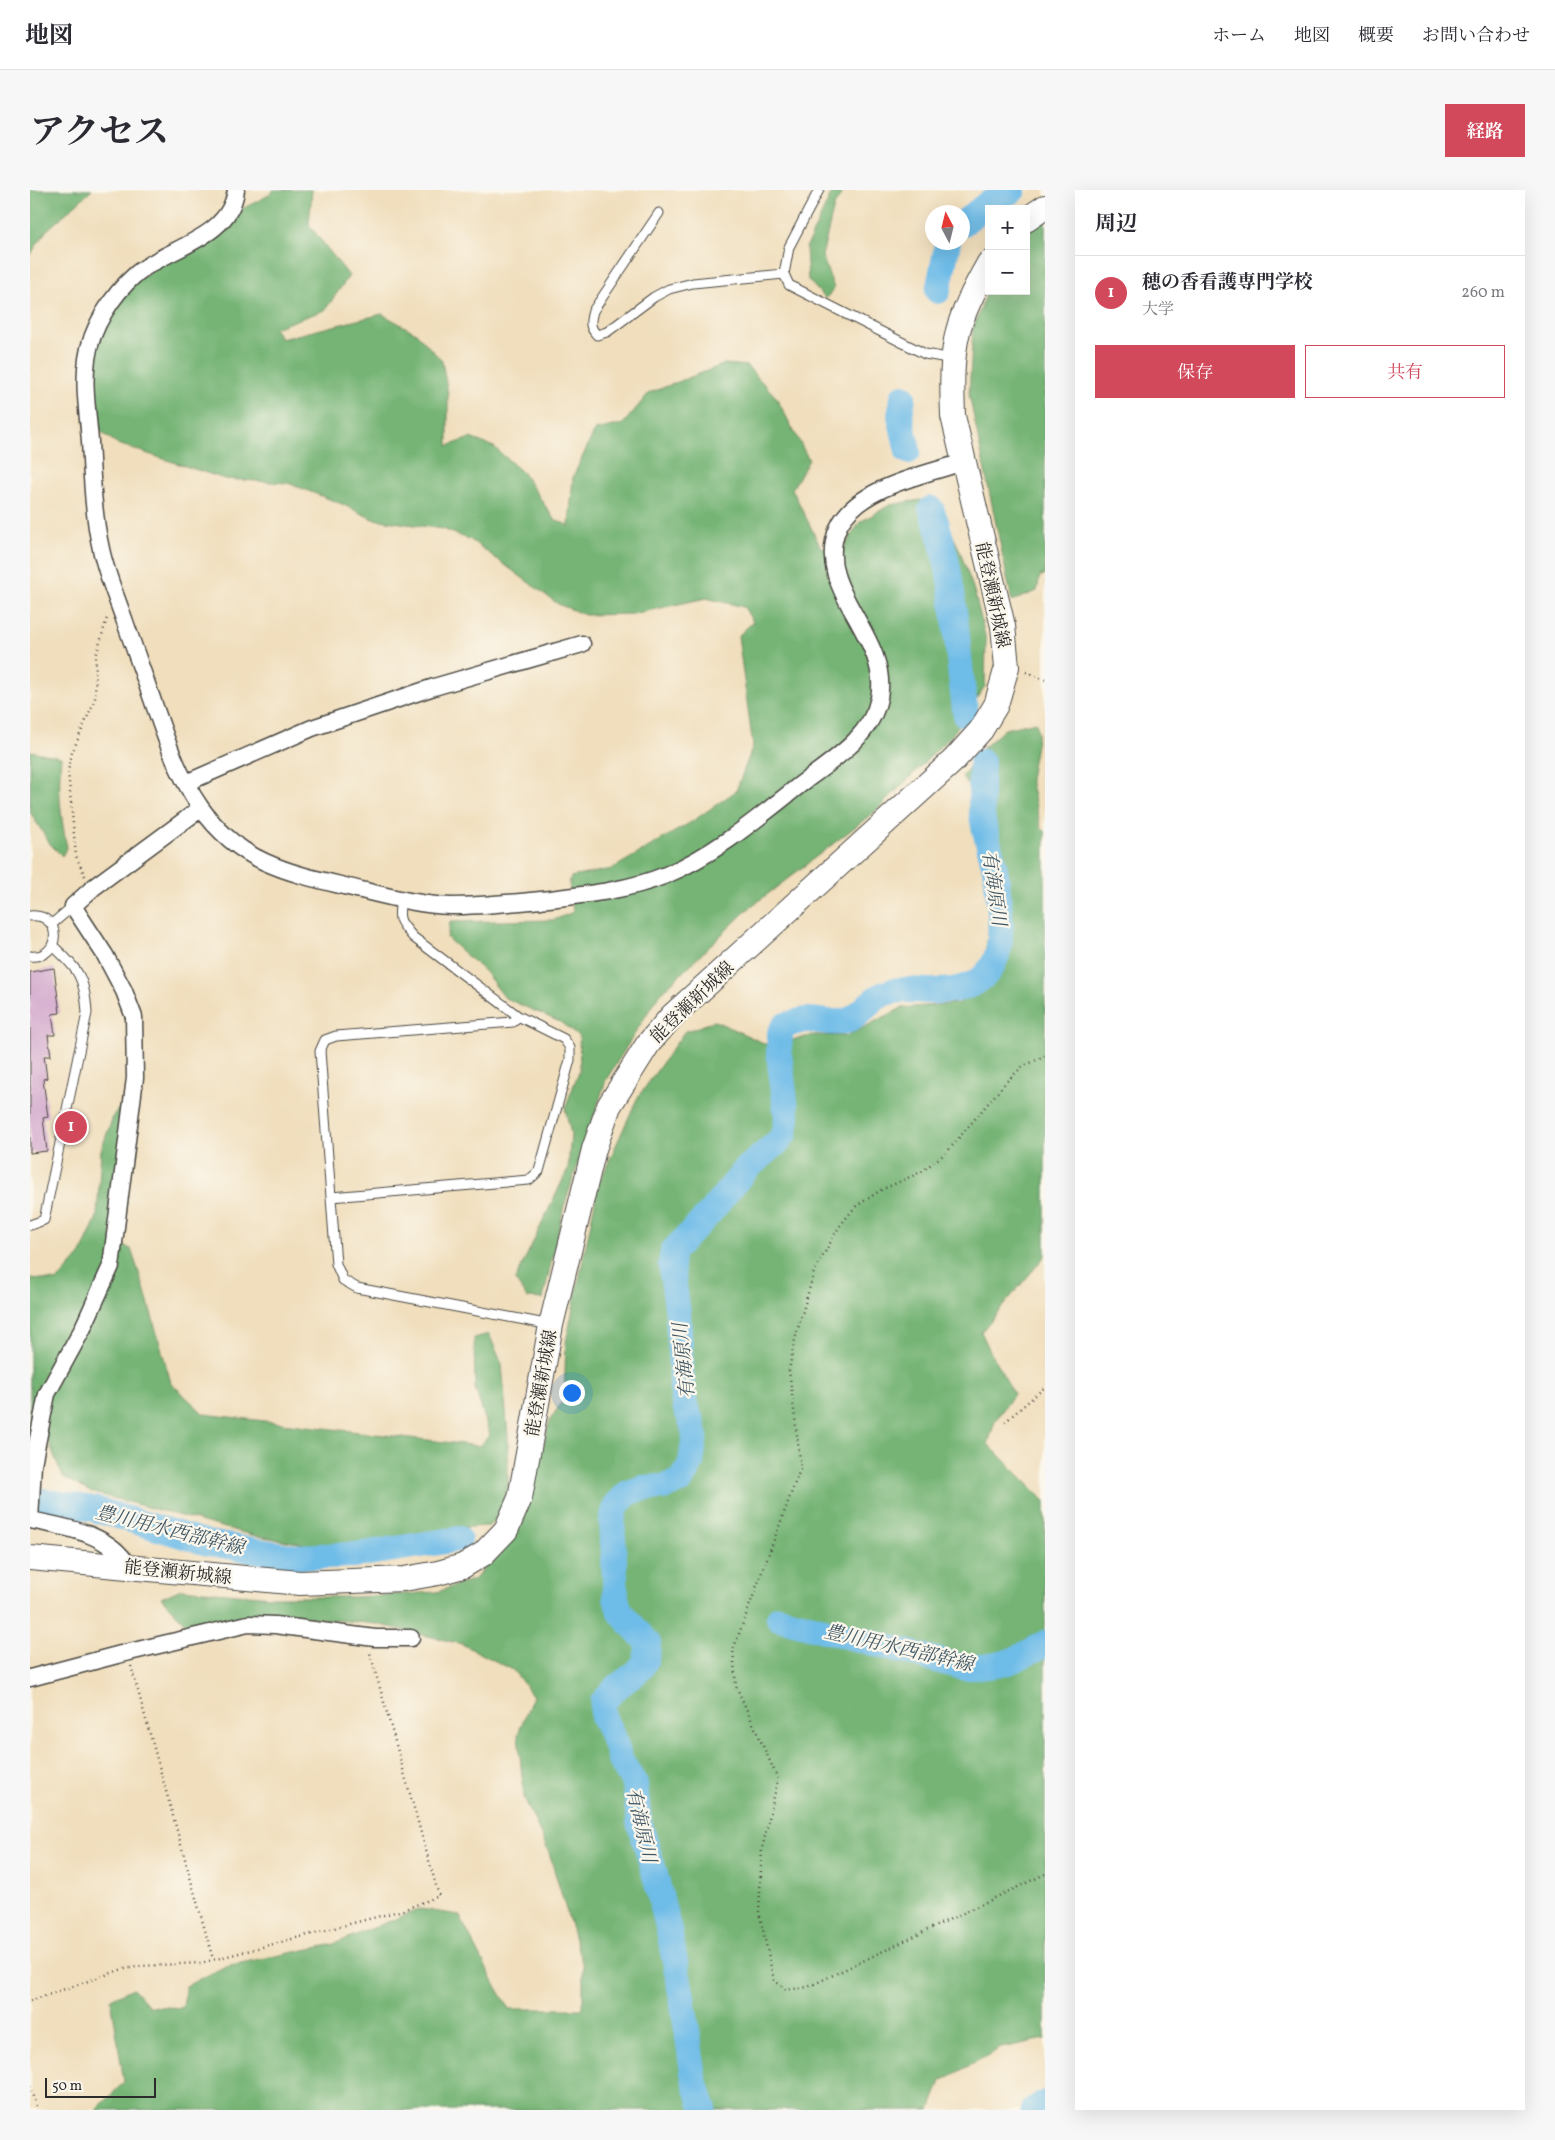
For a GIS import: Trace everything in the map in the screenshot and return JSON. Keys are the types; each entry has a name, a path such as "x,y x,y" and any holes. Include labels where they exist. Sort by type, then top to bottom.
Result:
{"main road":[{"path":"1030,217 1045,207"},
{"name":"能登瀬新城線","path":"30,1558 300,1583 404,1579 463,1566 483,1554 506,1530 520,1498 551,1325 594,1149 609,1106 648,1044 672,1016 953,761 981,730 996,705 1007,667 1003,626 953,416 952,384 953,358 958,329 985,272"}],"street":[{"path":"236,190 230,212 220,223 201,237 165,256 136,275 116,297 95,328 87,358 86,394 95,512 101,550 175,764 200,809 229,841 263,861 303,876 400,900 447,906 495,904 621,888 665,875 704,855 761,815 853,743 872,717 880,696 879,674 875,654 837,582 832,562 832,544 840,522 854,507 876,491 963,462"},
{"path":"186,783 312,728 434,687 582,644"},
{"path":"129,1567 123,1555 108,1544 74,1529 30,1520 33,1464 47,1394 82,1330 111,1266 135,1078 134,1018 124,992 105,955 73,906 94,887 200,809"},
{"path":"30,1678 248,1624 274,1625 368,1637 411,1638"}],"lane":[{"path":"819,190 789,247 784,274 790,285 925,354 953,358"},
{"path":"659,213 593,311 590,324 591,329 597,335 607,332 669,289 693,284 784,274"},
{"path":"331,1197 529,1180 539,1171 570,1060 570,1048 564,1040 518,1016 413,937 401,923 398,915 400,900"},
{"path":"52,924 73,906"},
{"path":"30,916 42,916 52,924 54,932 52,946 42,955 30,956"},
{"path":"30,1225 44,1220 87,1013 86,992 79,972 52,946"},
{"path":"518,1016 513,1022 336,1036 325,1040 320,1050 336,1264 343,1280 357,1288 551,1325"}],"path":[{"path":"94,887 84,874 76,856 68,771 72,753 95,700 96,656 102,630 110,612 119,605"},
{"path":"1045,1056 1022,1068 1007,1081 946,1152 922,1172 881,1190 856,1206 839,1227 814,1272 795,1339 789,1370 801,1467 733,1650 736,1686 778,1779 762,1849 759,1912 774,1980 786,1990 808,1987 1045,1874"},
{"path":"1005,1422 1045,1387"},
{"path":"30,2002 120,1970 141,1966 201,1963 403,1910 438,1896 368,1645 368,1637"},
{"path":"127,1653 213,1960"},
{"path":"30,2086 37,2110"}],"green space":[{"path":"30,190 92,190 46,231 30,255"},
{"path":"273,190 312,190 309,225 349,276 325,310 274,328 281,339 382,314 416,333 442,361 448,394 448,446 470,438 494,447 523,473 554,519 569,526 573,477 595,430 623,424 649,393 725,364 747,366 776,397 809,460 792,489 821,548 844,547 860,522 890,505 920,500 940,507 960,551 975,594 986,640 985,686 952,735 877,810 747,910 658,996 606,1080 564,1206 543,1299 527,1298 515,1280 568,1169 571,1134 565,1108 580,1069 579,1036 560,1022 505,998 485,972 447,938 450,922 554,920 573,912 569,883 571,877 612,869 693,821 736,791 753,746 738,636 753,622 744,607 706,598 633,614 585,615 558,604 471,540 443,529 373,519 342,504 288,483 225,479 118,444 98,430 90,397 91,361 112,308 142,277 182,250 223,234 240,210 269,195"},
{"path":"833,190 844,190 834,206 822,256 834,288 826,299 808,280 806,248"},
{"path":"1045,213 1045,575 1040,576 1037,591 1012,601 969,394 973,328 986,295 1030,295 1030,226"},
{"path":"1036,722 1038,733 1030,779 1041,828 1045,831 1045,1256 981,1332 1014,1394 995,1421 988,1444 1045,1501 1045,2039 1001,2048 941,2081 930,2110 96,2110 124,2082 111,1999 133,1988 149,2006 183,2008 186,1986 226,1966 334,1944 420,1909 459,1915 493,1981 510,2009 583,2009 583,1966 549,1853 524,1797 518,1734 533,1696 513,1670 462,1644 377,1624 275,1614 189,1627 161,1598 181,1589 271,1597 356,1597 437,1592 475,1579 522,1525 550,1420 564,1399 566,1342 599,1183 637,1099 684,1032 715,1021 768,1045 815,1035 846,1036 902,1008 960,1003 984,962 993,900 990,844 982,802 962,777 984,747 1005,729"},
{"path":"30,751 61,757 60,802 67,847 62,856 50,844 30,812"},
{"path":"126,1101 111,1240 131,1249 171,1383 204,1414 479,1446 490,1435 475,1388 474,1338 489,1334 502,1364 508,1437 508,1487 499,1515 489,1526 451,1528 328,1548 252,1535 91,1492 63,1477 45,1433 30,1434 30,1280 31,1278 57,1281 81,1254 97,1217 101,1150 114,1114"}],"building":[{"path":"54,968 60,1013 52,1014 55,1035 48,1035 51,1056 44,1056 47,1078 43,1079 48,1117 43,1118 47,1151 30,1153 30,972"}],"waterway":[{"name":"有海原川","path":"970,218 986,205 1013,190"},
{"name":"有海原川","path":"938,291 946,250"},
{"name":"有海原川","path":"903,397 900,416 908,451"},
{"name":"有海原川","path":"931,509 940,533 951,584 966,715"},
{"name":"有海原川","path":"704,2110 694,2078 682,1997 669,1931 639,1822 635,1784 620,1760 614,1739 603,1717 603,1702 643,1665 646,1660 648,1643 620,1612 616,1598 612,1520 616,1505 628,1493 643,1488 663,1487 681,1481 691,1463 695,1435 685,1406 682,1389 678,1314 671,1264 673,1251 709,1214 746,1169 777,1143 785,1133 787,1117 779,1054 780,1033 785,1025 804,1020 834,1022 849,1020 860,1013 873,1000 893,991 938,991 961,988 978,981 990,970 997,956 1000,939 999,902 996,873 982,815 982,762"},
{"name":"豊川用水西部幹線","path":"30,1499 94,1509 208,1543 295,1557 356,1555 459,1539"},
{"name":"豊川用水西部幹線","path":"779,1618 962,1667 1005,1663 1045,1643"},
{"path":"1033,2110 1045,2103"}],"place":[{"name":"穂の香看護専門学校","path":"71,1127"}]}
